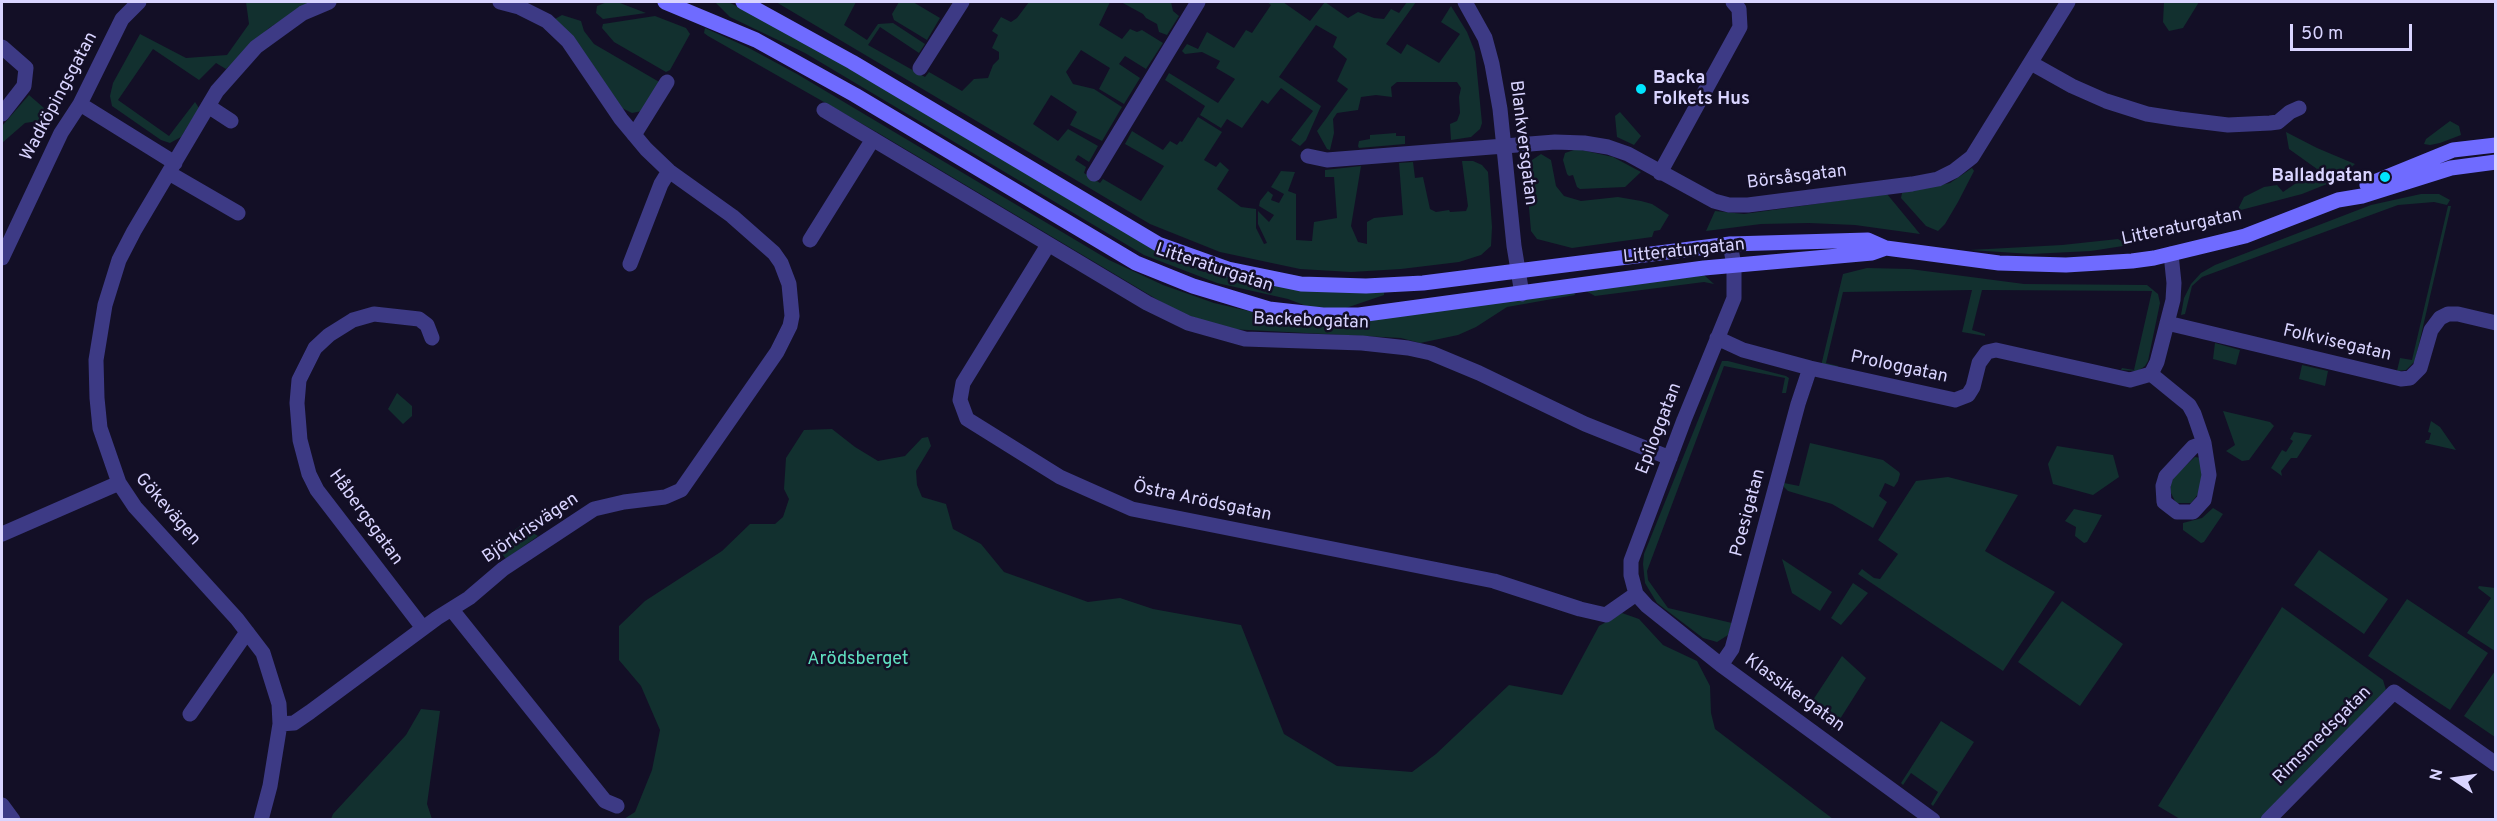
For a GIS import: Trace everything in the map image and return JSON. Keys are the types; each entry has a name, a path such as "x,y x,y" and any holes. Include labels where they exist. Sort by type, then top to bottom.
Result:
{"street":[{"name":"Wadköpingsgatan","path":"122,19 124,2"},
{"name":"Wadköpingsgatan","path":"2,258 61,133 80,104 122,19 139,2"},
{"path":"119,483 112,467 98,417 96,375 99,338 108,293 119,260 217,92 256,47 303,13 329,2"},
{"name":"Björkrisvägen","path":"280,724 294,723 423,628 452,610 503,569 594,509 624,502 665,497 681,490 777,352 792,316 789,284 781,263 761,241 732,216 669,171 634,135 568,41 548,21 519,7 500,2"},
{"name":"Litteraturgatan","path":"665,2 685,4 756,40 855,95 1136,263 1203,290 1269,309 1339,316 1734,265 1872,253 1886,248"},
{"name":"Litteraturgatan","path":"743,2 872,74 1158,244 1228,269 1301,284 1366,286 1423,283 1730,244 1868,240 1886,248 1999,263 2066,265 2132,261 2245,236 2338,200 2362,196 2451,168 2496,162"},
{"path":"920,68 962,2"},
{"path":"1094,174 1198,2"},
{"name":"Blankversgatan","path":"1465,2 1485,38 1492,64 1522,294"},
{"path":"1660,173 1740,27 1739,9 1733,2"},
{"name":"Börsåsgatan","path":"1308,156 1327,160 1555,142 1592,144 1628,154 1714,201 1748,205 1912,184 1938,178 1954,171 1972,157 2068,2"},
{"path":"2,46 26,68 24,86 2,114"},
{"path":"2031,63 2072,86 2106,100 2147,114 2179,120 2228,125 2270,123 2278,122 2299,108"},
{"path":"634,135 667,82"},
{"path":"80,104 238,213"},
{"path":"208,106 231,121"},
{"name":"Backebogatan","path":"824,110 1147,303 1188,323 1245,339 1362,343 1431,353 1479,373 1585,424 1670,458"},
{"path":"810,240 873,139"},
{"name":"Litteraturgatan","path":"2338,200 2354,189 2453,150 2496,145"},
{"path":"630,264 661,184 669,171"},
{"name":"Epiloggatan","path":"1636,594 1631,574 1631,561 1734,298 1734,265 1730,244"},
{"name":"Östra Arödsgatan","path":"1048,245 963,383 961,403 967,419 1060,477 1132,509 1494,581 1580,609 1606,615 1636,594"},
{"path":"2171,254 2174,283 2167,323 2157,362 2151,374 2189,405 2204,443"},
{"name":"Håbergsgatan","path":"423,628 317,490 309,474 300,440 297,403 299,380 315,348 328,335 352,320 374,314 420,319 427,325 432,338"},
{"name":"Folkvisegatan","path":"2167,323 2401,379 2410,378 2420,368 2431,330 2440,318 2448,314 2458,314 2496,323"},
{"name":"Prologgatan","path":"1717,338 1743,350 1810,368 1955,400 1968,395 1973,387 1979,363 1987,352 1996,350 2130,380 2151,374"},
{"name":"Poesigatan","path":"1721,665 1732,649 1798,404 1810,368"},
{"name":"Gökevägen","path":"2,534 119,483 135,507 195,570 262,653 268,665 279,704 280,724"},
{"name":"Klassikergatan","path":"1636,594 1647,606 1721,665 1933,819"},
{"path":"452,610 605,801 617,806"},
{"path":"190,714 247,632"},
{"name":"Rimsmedsgatan","path":"2268,819 2394,692 2496,764"},
{"path":"261,819 270,786 280,724"},
{"path":"2,805 13,819"}],"green space":[{"path":"246,2 311,2 269,28 226,69 216,63 199,80 153,49 118,100 169,136 195,102 199,108 181,137 170,143 161,140 112,106 110,96 113,83 140,34 186,58 227,55 249,24"},
{"path":"607,2 620,3 646,13 603,19 596,13 597,6"},
{"path":"715,2 728,2 759,17 1188,261 1384,292 1384,295 1343,309 1309,307 1288,299 1217,283 1144,255 805,53 730,17"},
{"path":"776,2 856,2 844,25 867,40 878,24 893,23 925,44 919,53 880,27 868,45 925,77 929,72 962,91 974,79 988,78 993,65 999,59 999,52 992,48 998,35 992,31 1001,17 1011,22 1029,2 1110,2 1099,25 1122,39 1130,29 1137,32 1142,30 1163,43 1146,69 1125,56 1119,64 1140,78 1124,104 1099,89 1110,68 1081,50 1066,72 1073,84 1094,89 1122,107 1102,141 1070,125 1077,112 1051,95 1033,124 1058,141 1068,129 1098,146 1089,162 1078,155 1075,160 1086,167 1084,173 1100,183 1103,179 1141,201 1164,166 1125,144 1132,131 1163,150 1170,141 1177,145 1180,141 1182,142 1198,117 1222,132 1204,160 1216,167 1220,162 1229,170 1217,189 1241,207 1256,209 1256,228 1264,244 1267,243 1258,224 1258,211 1269,222 1274,215 1259,206 1260,201 1268,191 1273,195 1271,200 1279,203 1284,194 1271,187 1281,171 1295,172 1288,191 1296,194 1296,240 1312,241 1314,222 1337,218 1334,177 1325,177 1325,170 1361,166 1351,226 1358,242 1367,244 1367,222 1374,218 1403,215 1399,163 1413,162 1415,178 1423,177 1430,209 1436,212 1449,210 1450,212 1466,211 1468,206 1462,161 1473,161 1482,165 1488,172 1491,246 1481,255 1459,262 1351,272 1300,269 1220,252 1150,224"},
{"path":"899,2 913,2 940,18 927,40 894,20 892,14"},
{"path":"1121,2 1171,2 1173,11 1179,16 1167,35 1159,32 1157,24"},
{"path":"1267,2 1283,2 1310,21 1325,2 1348,18 1358,12 1384,19 1391,9 1399,13 1407,2 1416,2 1386,44 1401,54 1407,44 1439,63 1460,34 1441,22 1451,6 1467,32 1475,52 1482,123 1480,129 1471,137 1451,140 1450,124 1457,121 1460,113 1461,88 1457,82 1397,82 1391,87 1392,97 1376,95 1361,97 1358,110 1337,113 1333,119 1334,133 1330,150 1327,149 1317,131 1348,89 1337,81 1347,59 1333,47 1337,37 1316,25 1279,77 1321,106 1306,140 1300,146 1291,140 1313,111 1281,88 1268,104 1262,100 1242,128 1227,119 1221,128 1200,115 1205,106 1165,80 1169,73 1218,103 1235,79 1216,68 1220,61 1202,52 1185,54 1182,51 1187,44 1198,49 1207,32 1234,48 1246,30 1252,33 1271,5"},
{"path":"2164,2 2199,2 2183,28 2169,31 2163,22"},
{"path":"562,15 581,21 584,31 594,44 661,83 642,111 632,113 622,108 575,39 555,19"},
{"path":"655,16 686,28 690,34 670,70 666,72 614,42 602,28 603,24"},
{"path":"705,28 797,74 1109,260 1163,285 1214,303 1266,315 1338,323 1574,292 1575,295 1507,307 1476,327 1458,335 1420,343 1401,338 1229,329 1178,312 880,134 708,36 704,33"},
{"path":"29,95 44,108 38,121 25,123 2,143 2,126"},
{"path":"1620,112 1641,136 1634,145 1617,137 1615,116"},
{"path":"2450,121 2459,126 2461,135 2440,143 2424,144 2426,139"},
{"path":"2286,132 2355,164 2337,180 2302,194 2237,211 2244,197 2264,187 2277,185 2283,192 2317,169 2289,149"},
{"path":"1396,133 1396,136 1405,136 1405,144 1359,148 1358,146 1359,141 1370,139 1370,135"},
{"path":"1577,149 1613,157 1641,172 1625,187 1580,189 1573,175 1567,174 1563,160 1565,153"},
{"path":"1541,154 1551,160 1556,186 1564,196 1581,201 1618,197 1641,201 1652,204 1669,215 1660,230 1654,231 1652,237 1572,248 1537,239 1531,231 1526,173 1532,160"},
{"path":"1972,168 1974,171 1958,202 1938,231 1926,226 1901,198 1902,193 1950,183"},
{"path":"1887,194 1920,234 1855,225 1809,223 1761,224 1706,231 1715,211 1744,214"},
{"path":"2421,194 2439,194 2450,200 2447,205 2434,202 2398,205 2202,277 2192,286 2185,314 2181,315 2184,298 2191,284 2201,273 2215,265 2371,205"},
{"path":"2448,206 2451,206 2415,361 2406,370 2397,371 2400,358 2412,360"},
{"path":"2118,239 2123,242 2123,246 2091,251 2031,254 1970,250 2062,245"},
{"path":"1867,268 1910,269 2024,284 2147,285 2158,294 2160,303 2148,361 2138,371 2121,370 2122,368 2134,370 2152,291 1982,290 1972,330 1985,334 1985,336 1962,332 1972,290 1843,292 1826,363 1838,366 1837,369 1821,366 1843,274"},
{"path":"1704,275 1714,284 1704,282 1595,296 1586,291"},
{"path":"2215,343 2240,350 2236,365 2213,359"},
{"path":"1722,361 1786,376 1789,378 1786,393 1782,393 1785,378 1724,366 1647,571 1648,580 1668,608 1732,623 1728,635 1717,642 1703,638 1657,603 1645,583 1643,564 1644,554"},
{"path":"2302,365 2328,371 2325,386 2299,379"},
{"path":"397,393 412,406 412,416 403,424 388,409"},
{"path":"2223,411 2270,422 2274,426 2249,460 2242,461 2226,451 2235,445"},
{"path":"2431,421 2440,427 2456,450 2425,443 2429,440 2431,433 2428,432"},
{"name":"Arödsberget","path":"832,429 878,461 905,456 922,438 928,437 931,446 916,471 917,485 922,497 946,504 953,529 981,544 1004,572 1088,602 1120,598 1153,609 1241,625 1284,734 1337,766 1412,772 1436,754 1509,685 1562,695 1599,626 1622,613 1639,619 1663,645 1697,661 1710,686 1711,713 1715,729 1833,819 624,819 635,812 652,770 660,730 641,686 619,660 619,626 645,601 722,551 750,524 775,524 783,517 789,499 784,489 786,458 804,430"},
{"path":"2294,432 2312,435 2297,458 2291,458 2281,471 2282,476 2271,468 2282,450 2286,452 2293,441 2290,439"},
{"path":"1810,443 1883,460 1899,472 1898,481 1894,487 1885,483 1879,496 1887,502 1873,528 1832,504 1788,491 1784,487 1784,483 1799,486"},
{"path":"2057,446 2113,455 2119,477 2093,495 2053,484 2048,464"},
{"path":"2195,457 2201,458 2203,474 2199,493 2191,503 2176,503 2170,491 2171,482 2175,475"},
{"path":"1948,477 2018,495 1985,551 2055,592 2003,671 1858,574 1862,569 1874,578 1880,579 1898,554 1878,540 1916,481"},
{"path":"2213,508 2223,514 2204,542 2201,543 2183,530 2183,523 2202,518"},
{"path":"2074,509 2102,515 2087,542 2084,543 2075,536 2076,527 2065,521"},
{"path":"520,526 538,536 506,559 496,546"},
{"path":"2319,550 2388,599 2364,634 2294,585"},
{"path":"1782,559 1832,592 1820,611 1792,593"},
{"path":"1853,583 1868,593 1841,625 1831,618"},
{"path":"2479,586 2495,588 2495,651 2467,633 2491,598 2478,588"},
{"path":"2407,599 2488,653 2450,710 2368,656"},
{"path":"2062,601 2123,644 2080,706 2018,662"},
{"path":"2282,607 2383,680 2386,690 2262,819 2180,819 2158,806"},
{"path":"1842,656 1866,678 1831,730 1836,717 1813,700"},
{"path":"2495,671 2495,737 2464,716"},
{"path":"421,709 440,711 427,804 432,819 331,819 333,814 406,735"},
{"path":"1941,721 1974,742 1933,806 1931,804 1938,792 1911,773 1903,785 1901,783"}],"place":[{"name":"Backa Folkets Hus","path":"1641,89"},
{"name":"Balladgatan","path":"2385,177"}]}
